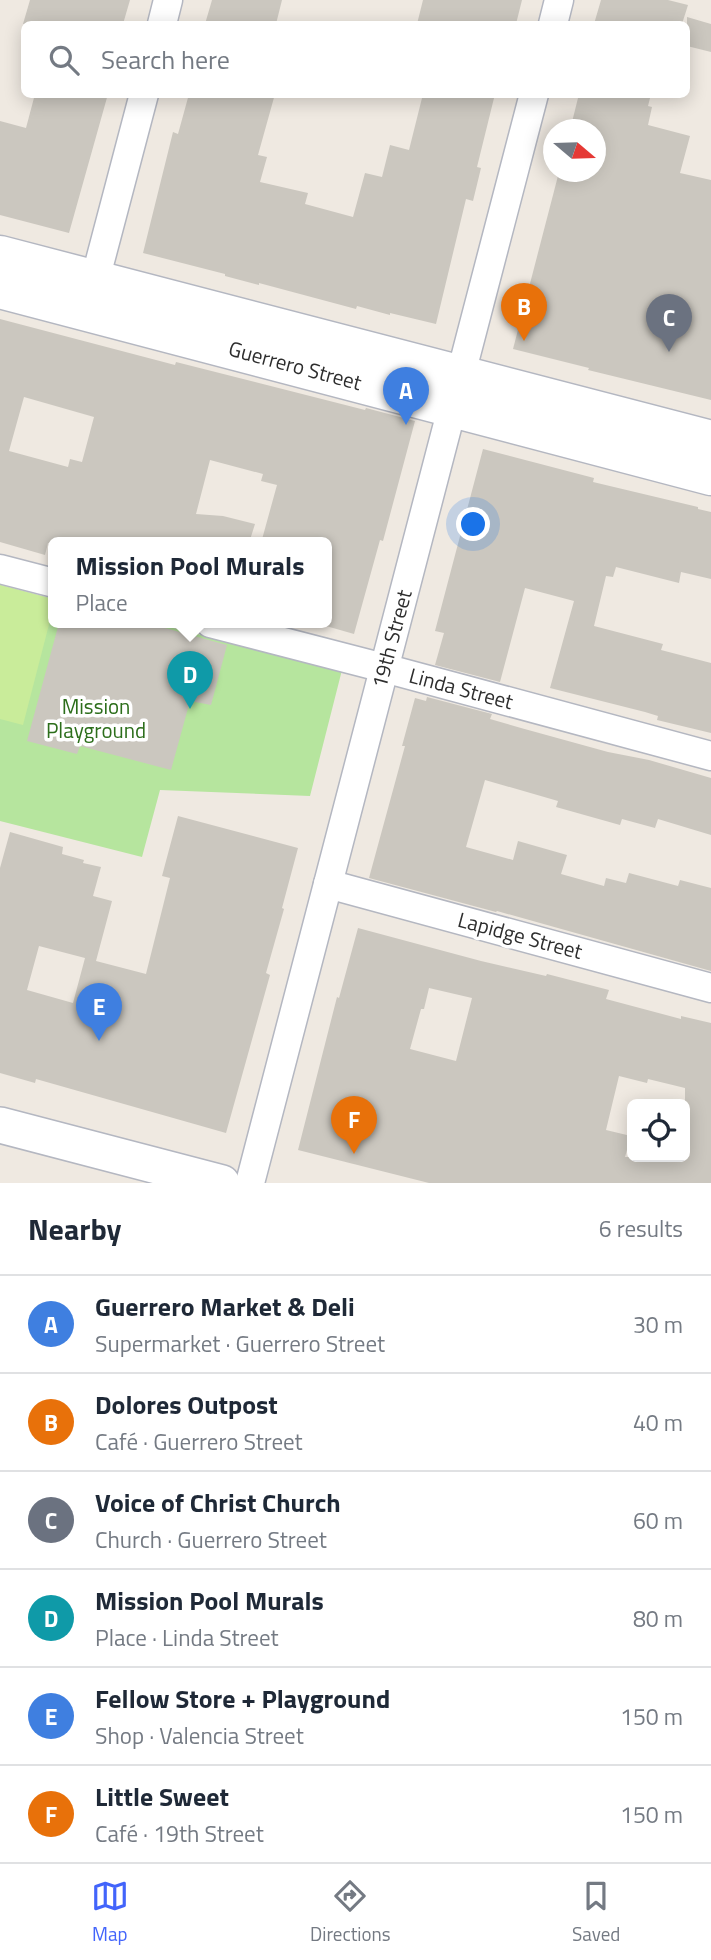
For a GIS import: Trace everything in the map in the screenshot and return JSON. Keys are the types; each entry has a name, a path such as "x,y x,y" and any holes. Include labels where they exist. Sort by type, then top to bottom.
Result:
{"main road":[{"name":"Guerrero Street","path":"0,255 95,280 457,391 711,476"},
{"name":"Guerrero Street","path":"0,289 457,391 711,440"}],"street":[{"path":"163,21 168,0"},
{"path":"554,21 559,0"},
{"path":"95,280 143,98"},
{"name":"19th Street","path":"250,1183 533,98"},
{"path":"0,569 48,581"},
{"name":"Linda Street","path":"229,628 711,756"},
{"name":"Lapidge Street","path":"328,884 711,988"},
{"path":"0,1125 222,1183"}],"green space":[{"name":"Mission Playground","path":"0,585 48,598 48,628 173,628 342,670 310,796 160,790 142,857 0,821"},
{"name":"Mission Playground","path":"0,585 48,598 48,628 23,725 0,719"}],"building":[{"path":"30,0 130,0 124,21 24,21"},
{"path":"212,0 282,0 277,21 206,21"},
{"path":"423,0 522,0 517,21 418,21"},
{"path":"601,0 668,0 688,5 683,21 595,21"},
{"path":"687,17 711,24 711,52 690,47 690,21 687,21"},
{"path":"34,98 107,98 69,233 0,215 0,121 26,128"},
{"path":"188,98 274,98 258,155 267,157 260,182 308,193 305,204 353,217 365,173 382,177 390,145 409,150 422,98 494,98 477,167 481,168 473,201 466,199 436,324 357,306 356,309 143,253 173,132 178,134"},
{"path":"578,98 650,98 648,106 652,107 648,125 690,136 680,173 711,180 711,400 513,349 556,182 606,182 606,119 573,119"},
{"path":"0,319 175,365 176,362 415,421 383,541 380,540 354,634 332,628 332,537 263,537 277,485 261,481 263,474 210,460 196,514 223,516 255,524 251,537 48,537 45,555 0,542","holes":["24,397 94,417 82,462 70,459 68,467 9,451"]},
{"path":"483,449 594,478 593,482 711,512 711,579 681,572 679,583 616,567 613,577 606,576 594,626 663,644 661,650 711,663 711,733 657,720 658,716 645,712 550,688 574,601 525,588 500,682 435,665 444,633 435,631"},
{"path":"58,628 165,628 227,645 211,705 190,701 171,770 80,746 77,754 27,741"},
{"path":"427,697 492,714 490,719 521,728 711,778 711,835 658,819 655,828 622,819 620,825 556,807 558,801 485,780 466,847 513,860 518,841 567,855 561,874 604,886 606,878 626,883 629,873 678,886 680,880 711,888 711,971 369,878 405,746 402,746 415,698 426,701"},
{"path":"178,816 298,848 266,973 270,975 226,1133 36,1079 35,1083 0,1073 0,868 10,832 63,847 62,854 101,867 93,896 112,901 96,961 146,974 170,878 162,876","holes":["39,946 85,958 73,1003 27,990"]},
{"path":"358,928 481,961 609,990 606,999 681,1019 681,1016 711,1023 711,1183 429,1183 298,1150 337,997 339,998","holes":["429,988 472,998 456,1061 410,1049"]}],"place":[{"name":"Dolores Outpost","path":"524,341"},
{"name":"Voice of Christ Church","path":"669,352"},
{"name":"Guerrero Market & Deli","path":"406,425"},
{"name":"Mission Pool Murals","path":"190,709"},
{"name":"Fellow Store + Playground","path":"99,1041"},
{"name":"Little Sweet","path":"354,1154"}]}
